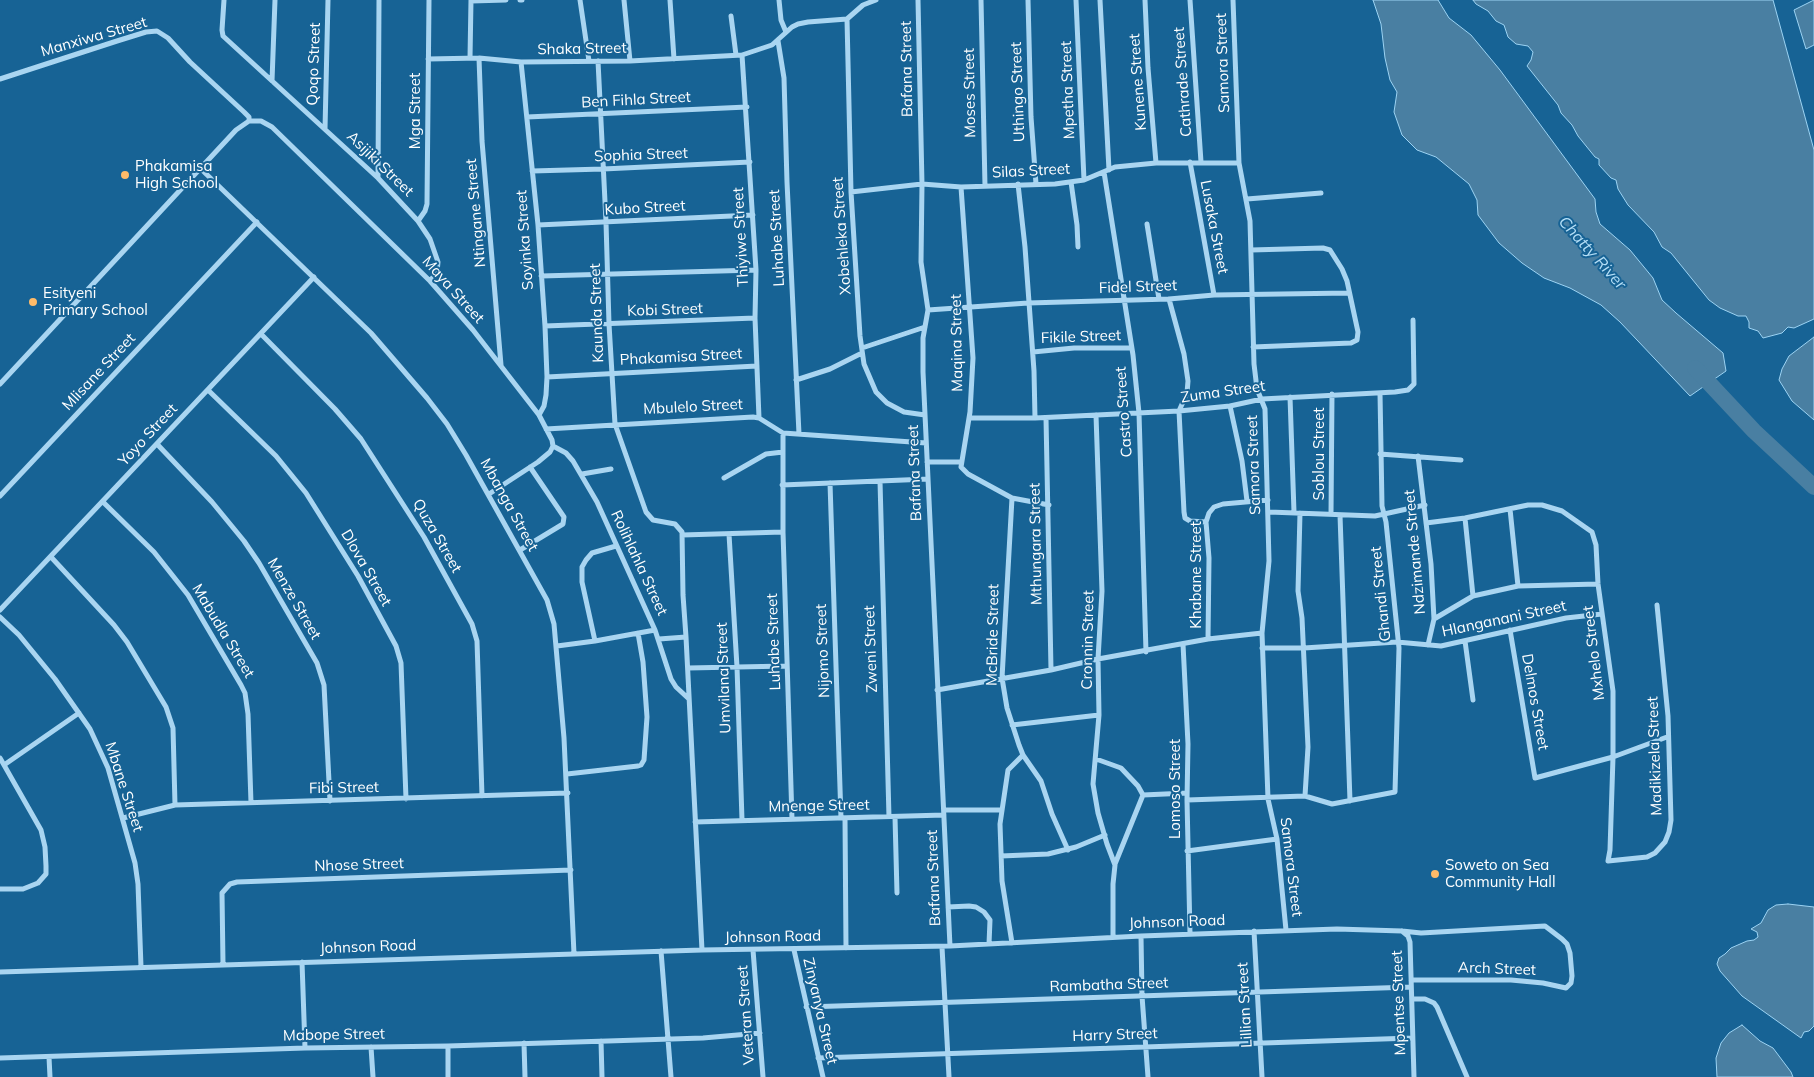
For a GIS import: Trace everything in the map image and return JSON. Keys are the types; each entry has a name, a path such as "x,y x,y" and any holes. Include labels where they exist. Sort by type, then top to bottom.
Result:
{"street":[{"name":"Asijiki Street","path":"224,0 222,33 272,82 378,178 418,221 430,239 438,262 438,272 430,281"},
{"path":"272,82 276,0"},
{"name":"Qoqo Street","path":"325,129 328,0"},
{"path":"378,0 378,178"},
{"name":"Mga Street","path":"418,221 425,211 427,204 429,0"},
{"path":"470,58 471,0 506,0"},
{"path":"580,0 589,61"},
{"path":"624,0 630,61"},
{"path":"670,0 674,60"},
{"path":"779,0 781,20 786,32"},
{"path":"847,19 862,2 876,0"},
{"name":"Bafana Street","path":"918,0 922,184 921,273 928,310 924,326 922,351 950,946"},
{"name":"Moses Street","path":"981,0 984,186"},
{"name":"Uthingo Street","path":"1028,0 1031,117 1036,184"},
{"name":"Mpetha Street","path":"1076,0 1084,180"},
{"name":"Castro Street","path":"1100,0 1106,171 1132,348 1139,412 1146,652"},
{"name":"Kunene Street","path":"1145,0 1148,68 1156,163"},
{"name":"Cathrade Street","path":"1190,0 1200,162"},
{"name":"Samora Street","path":"1233,0 1239,163 1250,221 1253,347 1256,384 1265,409 1269,562 1262,648 1268,799 1277,839 1286,930"},
{"path":"731,16 739,55"},
{"name":"Shaka Street","path":"428,58 478,58 521,62 630,61 739,55 762,50 778,41 792,27 808,22 847,19"},
{"name":"Xobehleka Street","path":"847,19 851,192 862,350 866,372 876,392 887,403 904,412 925,415"},
{"name":"Manxiwa Street","path":"0,79 146,32 158,32 168,38 190,62 244,112 249,117 249,121"},
{"name":"Luhabe Street","path":"778,41 784,78 799,434"},
{"name":"Thiyiwe Street","path":"739,55 746,107 753,215 759,418"},
{"name":"Ntingane Street","path":"478,58 482,141 501,365"},
{"name":"Kaunda Street","path":"598,61 615,424 632,467 646,512 650,518 656,521 675,524 681,529 682,535"},
{"name":"Soyinka Street","path":"521,62 538,225 548,377 545,402 539,415"},
{"name":"Ben Fihla Street","path":"527,117 746,107"},
{"path":"0,384 200,168 236,130 249,121"},
{"name":"Maya Street","path":"249,121 261,121 272,127 430,281 501,365 539,415 553,446"},
{"name":"Sophia Street","path":"532,171 750,162"},
{"name":"Lusaka Street","path":"1190,162 1214,295"},
{"name":"Silas Street","path":"851,192 922,184 961,187 1071,182 1084,180 1115,167 1156,163 1239,163"},
{"name":"Mbanga Street","path":"200,168 371,332 428,398 489,494 550,610 557,646 567,774 574,954"},
{"path":"1071,182 1078,246"},
{"path":"1018,184 1025,247 1035,418"},
{"name":"Maqina Street","path":"961,187 973,358 969,418 961,462"},
{"path":"1247,199 1321,193"},
{"name":"Kubo Street","path":"538,225 753,215"},
{"name":"Mlisane Street","path":"0,496 256,222"},
{"path":"1147,224 1159,299"},
{"path":"1251,250 1327,248 1342,269 1358,332 1355,342 1253,347"},
{"path":"540,276 756,270"},
{"name":"Yoyo Street","path":"0,610 314,277"},
{"name":"Fidel Street","path":"928,310 1028,303 1169,299 1214,295 1252,296 1349,293"},
{"path":"1169,299 1184,354 1188,380 1187,393 1179,411 1185,518 1190,521 1206,522"},
{"name":"Kobi Street","path":"545,326 755,318"},
{"name":"Zuma Street","path":"969,418 1046,418 1179,411 1230,406 1262,399 1408,390 1414,384 1413,320"},
{"path":"796,380 830,369 862,350 924,326"},
{"name":"Quza Street","path":"261,334 335,409 361,439 424,537 472,624 477,641 482,796"},
{"name":"Fikile Street","path":"1032,352 1074,348 1132,348"},
{"name":"Phakamisa Street","path":"548,377 757,366"},
{"name":"Dlova Street","path":"208,390 276,456 306,493 358,576 396,646 401,663 406,799"},
{"name":"Ghandi Street","path":"1350,801 1395,792 1399,653 1386,522 1382,506 1380,393"},
{"name":"Soblou Street","path":"1330,514 1332,394"},
{"path":"1290,397 1297,512 1298,591 1304,648 1308,747 1305,796"},
{"path":"1230,406 1241,454 1248,501"},
{"name":"Cronnin Street","path":"1096,415 1102,591 1098,660 1099,715 1094,789 1105,835 1115,865"},
{"name":"Mbulelo Street","path":"546,429 748,417 759,418 783,433 926,443"},
{"name":"Mthungara Street","path":"1046,418 1051,670"},
{"name":"Luhabe Street","path":"783,433 783,532 792,819"},
{"name":"Menze Street","path":"157,444 212,502 244,542 264,571 317,663 324,685 330,801"},
{"path":"489,494 546,456 553,446"},
{"name":"Rolihlahla Street","path":"553,446 566,453 582,474 597,502 659,639 674,684 689,699"},
{"path":"724,478 766,454 783,452"},
{"path":"1380,454 1461,460"},
{"name":"Ndzimande Street","path":"1418,456 1431,564 1434,620 1428,645"},
{"path":"927,462 961,462 964,472 1012,498 1048,505"},
{"path":"520,550 563,524 564,517 530,467"},
{"path":"582,474 612,469"},
{"path":"782,485 928,480"},
{"name":"Zweni Street","path":"880,481 892,817 897,893"},
{"name":"Nijomo Street","path":"830,483 846,948"},
{"name":"McBride Street","path":"1012,498 1002,678 1012,725 1023,755 1038,775 1068,850"},
{"name":"Khabane Street","path":"1208,639 1209,558 1206,522 1211,510 1218,505 1230,502 1268,500"},
{"name":"Mabudla Street","path":"103,502 154,552 177,580 188,595 241,684 245,693 248,714 251,803"},
{"name":"Mxhelo Street","path":"1510,509 1536,504 1562,511 1592,532 1596,545 1598,584 1613,691 1613,757 1608,861"},
{"path":"1268,512 1369,516 1425,505"},
{"path":"1426,523 1510,509 1518,586"},
{"path":"1187,800 1268,799 1305,796 1332,804 1350,801 1340,515"},
{"path":"1465,518 1474,596"},
{"path":"702,950 683,596 682,535 783,532"},
{"name":"Umvilana Street","path":"729,534 742,820"},
{"path":"595,641 582,582 582,567 592,553 616,546"},
{"path":"51,557 114,625 166,707 172,728 175,806"},
{"path":"1434,620 1474,596 1518,586 1598,584"},
{"name":"Madikizela Street","path":"1608,861 1647,856 1661,848 1670,832 1668,716 1657,605"},
{"name":"Hlanganani Street","path":"1262,648 1304,648 1397,642 1441,646 1566,618 1602,614"},
{"name":"Mbane Street","path":"0,617 36,655 55,679 90,729 100,747 108,768 135,863 138,884 142,967"},
{"path":"557,646 655,630"},
{"name":"Delmos Street","path":"1510,630 1535,778 1613,757"},
{"path":"567,774 638,766 644,760 647,717 643,662 638,633"},
{"path":"937,690 1208,639 1262,633"},
{"path":"659,639 686,637"},
{"path":"1465,640 1473,700"},
{"name":"Lomoso Street","path":"1183,644 1188,744 1187,851 1190,934"},
{"path":"688,668 787,666"},
{"path":"4,765 79,714"},
{"path":"1012,725 1099,715"},
{"path":"1613,757 1667,738"},
{"path":"1012,943 1003,886 1000,831 1008,770 1023,755"},
{"path":"0,758 41,830 45,847 46,866 46,874 42,880 32,886 0,889"},
{"path":"1096,759 1121,768 1138,786 1142,795 1115,865 1113,937"},
{"name":"Fibi Street","path":"123,818 175,806 568,792"},
{"path":"1142,795 1187,794"},
{"name":"Mnenge Street","path":"695,822 892,817 1002,810"},
{"path":"1001,856 1033,856 1068,850 1105,835"},
{"path":"1187,851 1277,839"},
{"name":"Nhose Street","path":"223,964 222,893 230,884 237,882 571,870"},
{"path":"948,907 969,906 980,909 990,920 989,944"},
{"name":"Johnson Road","path":"0,972 661,951 950,946 1286,930 1337,929 1421,933 1545,926"},
{"name":"Arch Street","path":"1411,980 1511,980 1543,983 1566,988 1571,983 1572,976 1569,948 1562,939 1545,926"},
{"name":"Lillian Street","path":"1254,931 1262,1077"},
{"name":"Mpentse Street","path":"1402,931 1408,936 1410,942 1414,1077"},
{"path":"1141,936 1142,996 1148,1077"},
{"name":"Bafana Street","path":"942,946 949,1077"},
{"name":"Veteran Street","path":"753,950 763,1077"},
{"name":"Zinyanya Street","path":"794,950 823,1077"},
{"path":"661,951 671,1077"},
{"path":"302,962 305,1048"},
{"name":"Rambatha Street","path":"806,1007 1412,987"},
{"path":"1412,999 1425,999 1434,1003 1437,1007 1467,1077"},
{"name":"Mabope Street","path":"0,1058 305,1048 721,1038 760,1033"},
{"name":"Harry Street","path":"818,1058 1412,1038"},
{"path":"601,1041 602,1077"},
{"path":"524,1044 525,1077"},
{"path":"448,1046 448,1077"},
{"path":"372,1047 373,1077"},
{"path":"48,1057 50,1077"}],"water":[{"path":"1373,0 1438,0 1449,18 1471,35 1500,70 1595,199 1596,212 1600,224 1630,250 1653,278 1662,300 1723,353 1726,371 1690,396 1620,322 1601,305 1570,288 1544,278 1522,263 1499,243 1478,215 1477,200 1469,184 1436,157 1417,150 1402,135 1394,112 1397,92 1390,80 1381,24"},
{"path":"1473,0 1773,0 1814,150 1814,319 1794,328 1788,327 1782,333 1763,338 1758,331 1749,328 1746,316 1738,316 1720,308 1709,300 1671,253 1662,247 1654,232 1628,205 1618,189 1616,180 1611,178 1599,165 1599,159 1595,157 1578,136 1572,125 1561,113 1558,105 1527,66 1533,52 1528,46 1516,44 1508,37 1504,25 1496,21 1488,11"},
{"path":"1814,0 1814,45 1806,49 1794,10"},
{"path":"1814,337 1814,420 1792,401 1779,380 1789,356"},
{"path":"1788,904 1814,907 1814,1026 1809,1031 1804,1032 1801,1038 1742,996 1720,971 1717,964 1719,958 1731,948 1758,937 1757,932 1751,929 1761,923 1768,910 1776,905"},
{"path":"1742,1025 1760,1041 1773,1048 1793,1077 1717,1077 1716,1058 1721,1043 1729,1033"}],"waterway":[{"name":"Chatty River","path":"1695,368 1754,431 1814,487"}],"place":[{"name":"Phakamisa High School","path":"125,175"},
{"name":"Esityeni Primary School","path":"33,302"},
{"name":"Soweto on Sea Community Hall","path":"1435,874"}]}
